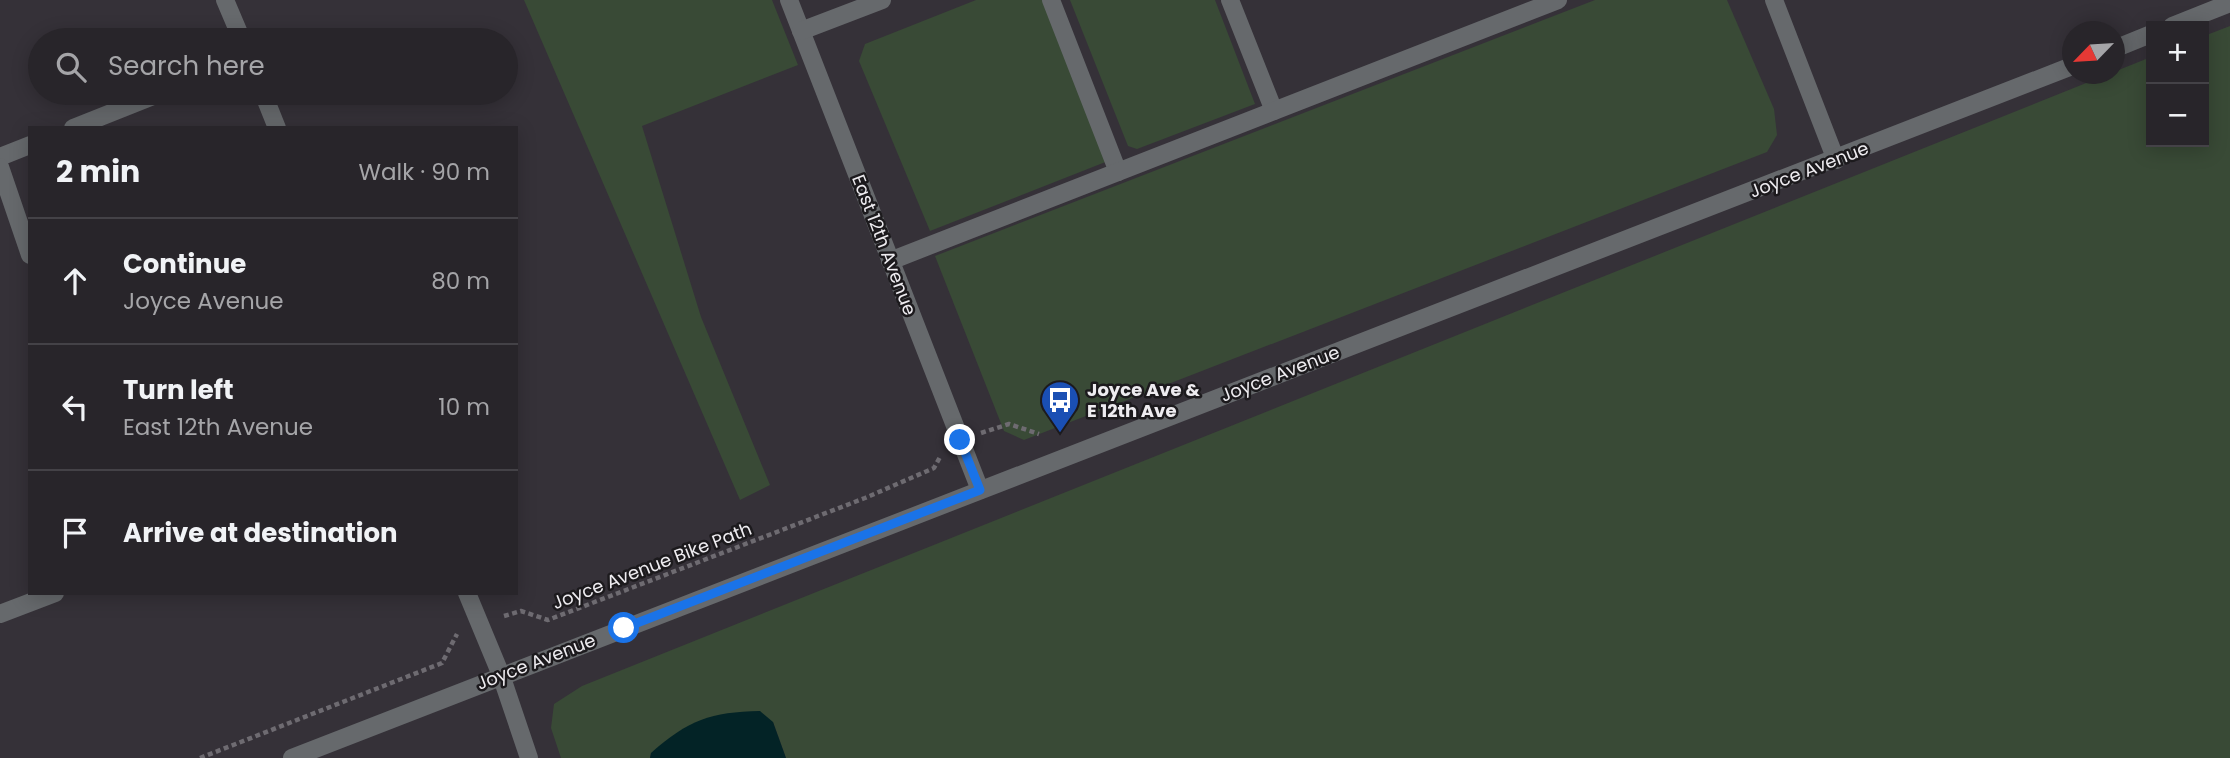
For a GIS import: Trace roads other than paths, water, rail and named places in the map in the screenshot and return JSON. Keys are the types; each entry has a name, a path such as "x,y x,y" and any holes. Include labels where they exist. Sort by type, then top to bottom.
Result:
{"street":[{"path":"225,0 237,28"},
{"name":"East 12th Avenue","path":"789,0 980,490"},
{"path":"801,31 882,0"},
{"path":"1051,0 1118,172"},
{"path":"1230,0 1273,111"},
{"path":"890,261 1558,0"},
{"path":"1774,0 1836,160"},
{"path":"2185,21 2230,3"},
{"path":"2125,45 2146,36"},
{"name":"Joyce Avenue","path":"292,758 2062,70"},
{"path":"78,126 131,105"},
{"path":"268,105 276,126"},
{"path":"0,157 28,146"},
{"path":"0,167 28,249"},
{"path":"0,614 50,595"},
{"path":"468,595 501,675 529,758"}],"water":[{"path":"760,711 773,722 786,758 650,758 651,753 664,742 689,725 728,713"}],"place":[{"name":"Joyce Ave & E 12th Ave","path":"1060,434"}]}
